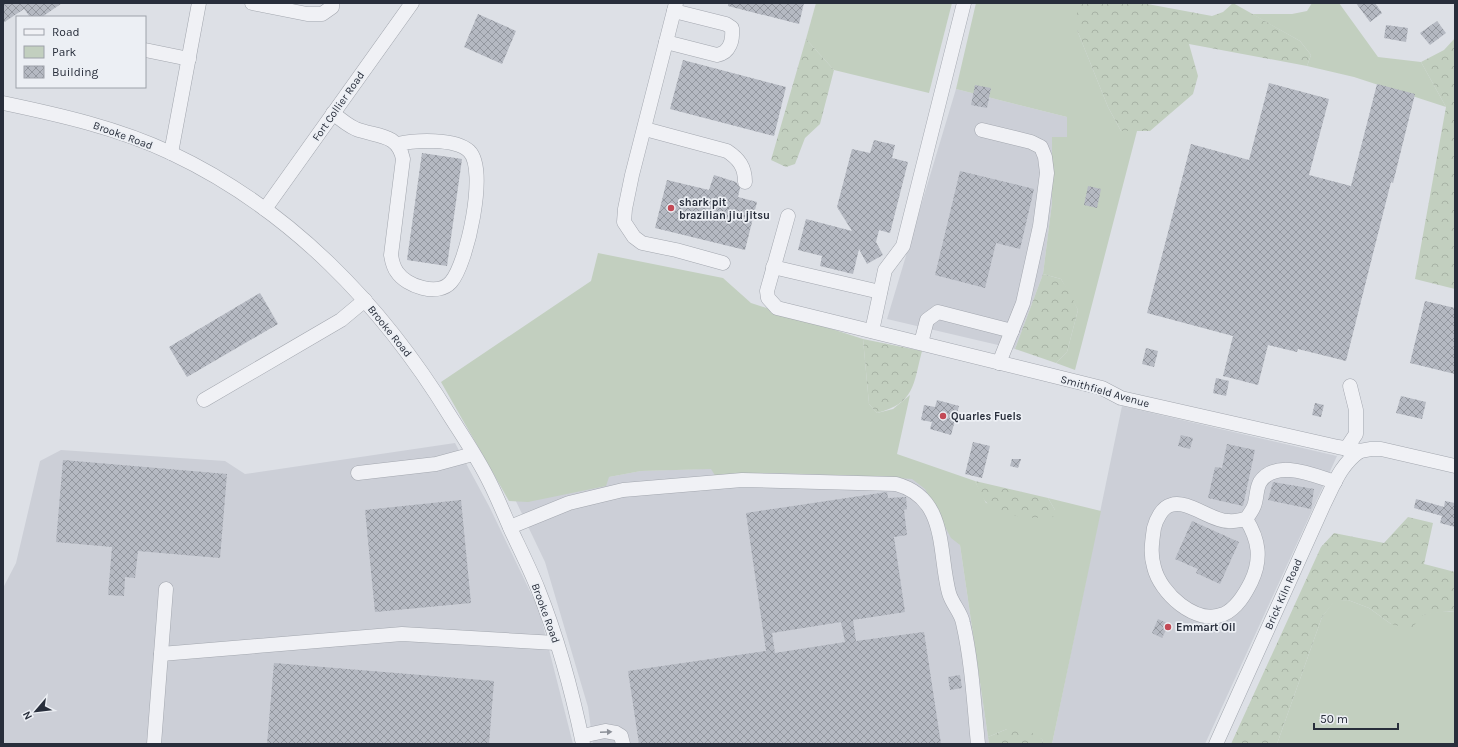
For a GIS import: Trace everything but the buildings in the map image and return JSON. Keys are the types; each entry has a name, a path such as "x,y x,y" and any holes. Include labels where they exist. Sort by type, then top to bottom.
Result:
{"street":[{"path":"171,153 199,3"},
{"path":"256,3 299,8 322,14 332,7 332,3"},
{"name":"Fort Collier Road","path":"265,210 412,3"},
{"path":"872,331 885,270 903,246 964,3"},
{"path":"666,42 717,55 723,54 729,47 733,35 732,28 726,24 675,7 666,42 625,209 624,222 628,230 642,243 676,250 723,263"},
{"path":"146,50 189,59"},
{"name":"Brooke Road","path":"3,103 62,115 98,126 171,153 236,189 265,210 312,247 343,276 365,300 405,348 436,393 490,482 538,590 565,666 583,740"},
{"path":"333,113 345,123 356,129 384,137 398,144 412,141 444,142 456,145 470,152 475,163 477,183 471,221 464,253 457,273 450,284 442,287 433,289 411,285 397,273 393,264 391,255 403,159 398,144"},
{"path":"645,129 727,151 735,156 741,163 745,173 745,182"},
{"path":"982,130 1031,142 1041,148 1045,157 1048,173 1040,226 1023,303 999,363"},
{"name":"Smithfield Avenue","path":"788,216 767,291 768,298 777,308 1102,388 1121,398 1353,450 1371,448 1381,449 1455,466"},
{"path":"773,267 880,292"},
{"path":"204,400 341,320 365,300"},
{"path":"921,343 927,320 938,312 1012,331"},
{"name":"Brick Kiln Road","path":"1216,744 1335,482 1344,465 1350,458 1353,450 1356,434 1356,410 1350,386"},
{"path":"358,473 436,464 474,454"},
{"path":"1246,519 1258,543 1259,558 1253,578 1246,593 1236,605 1224,614 1212,617 1189,611 1166,592 1154,568 1151,548 1155,523 1164,507 1172,504 1180,504 1227,522 1246,519 1254,506 1259,484 1266,476 1277,471 1294,471 1335,482"},
{"path":"510,527 569,503 623,490 742,480 896,484 906,486 922,497 929,506 943,545 949,593 963,623 978,744"},
{"path":"154,744 166,589"},
{"path":"161,654 402,634 556,642"},
{"path":"583,740 611,731 621,736 623,744"}],"shaded area":[{"path":"956,89 1067,117 1068,137 1052,138 1052,203 1043,274 1015,349 887,319"},
{"name":"Emmart Oil","path":"1122,406 1337,456 1205,744 1052,744"},
{"path":"455,443 490,508 539,610 573,744 3,744 3,588 16,563 40,461 61,450 225,461 245,474"},
{"path":"828,465 922,472 960,545 989,744 593,744 588,707 545,562 513,495 641,471"}],"green space":[{"path":"816,3 952,3 929,93 834,70 806,39"},
{"path":"976,3 1077,3 1077,30 1108,107 1121,131 1137,131 1075,370 1056,363 1067,352 1078,310 1061,279 1043,274 1052,203 1052,137 1067,137 1067,117 956,89"},
{"path":"1077,3 1142,3 1212,16 1223,12 1233,3 1300,41 1311,55 1307,66 1189,44 1198,76 1193,94 1150,131 1121,131 1108,107 1077,30"},
{"path":"1312,3 1339,3 1378,57 1421,62 1446,107 1354,77 1307,66 1311,55 1300,41 1252,14 1292,14 1307,11"},
{"path":"1455,38 1455,289 1415,279 1446,107 1421,62 1444,50"},
{"path":"806,39 834,70 820,124 805,138 795,164 786,167 771,160"},
{"path":"598,253 723,278 751,303 863,339 869,404 877,413 893,409 910,395 897,454 975,481 986,503 1055,510 1048,498 1101,511 1052,744 1043,744 1042,739 1007,729 988,737 960,545 951,538 925,489 912,479 773,473 716,477 711,469 641,471 609,477 606,486 528,502 509,501 441,382 591,281"},
{"path":"1043,274 1061,279 1078,310 1067,352 1056,363 1015,349"},
{"path":"863,339 922,351 914,383 906,398 899,404 877,413 869,404"},
{"path":"975,481 1048,498 1055,510 1053,517 1036,518 1009,515 1001,512 985,501"},
{"path":"1408,517 1433,523 1424,564 1455,572 1455,612 1449,611 1423,615 1411,629 1391,624 1369,608 1348,600 1334,602 1322,617 1277,744 1231,744 1321,547 1334,533 1384,543"},
{"path":"1348,600 1369,608 1391,624 1440,611 1455,612 1455,744 1277,744 1322,617 1334,601"},
{"path":"1024,728 1042,739 1043,744 989,744 988,737 1007,729"}],"place":[{"name":"shark pit brazilian jiu jitsu","path":"671,208"},
{"name":"Quarles Fuels","path":"943,416"},
{"name":"Emmart Oil","path":"1168,627"}]}
